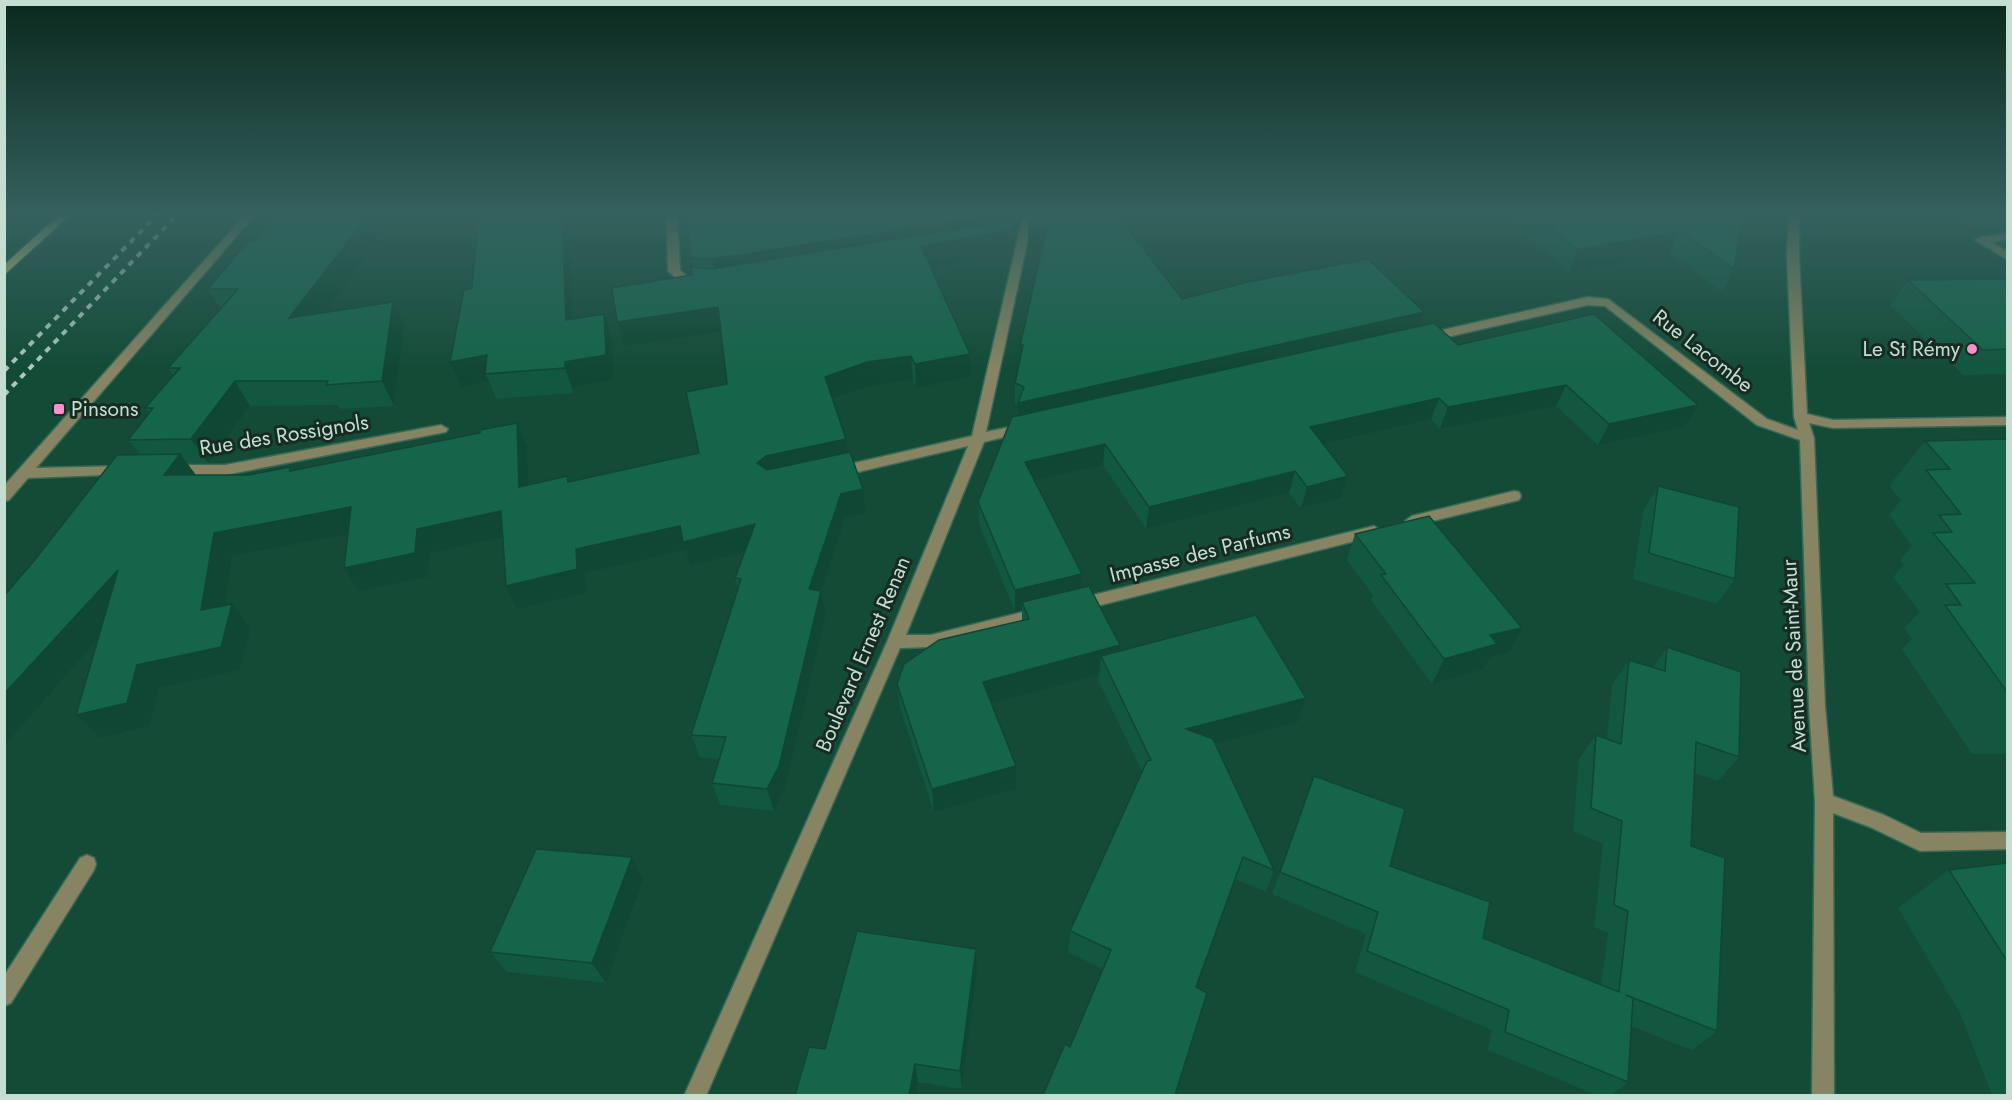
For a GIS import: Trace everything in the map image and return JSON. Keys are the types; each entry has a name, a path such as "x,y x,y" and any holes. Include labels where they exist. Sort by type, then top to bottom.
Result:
{"street":[{"path":"4,496 204,267"},
{"path":"674,267 674,271 689,284 708,285"},
{"name":"Boulevard Ernest Renan","path":"695,1095 895,642 978,439 1012,267"},
{"name":"Avenue de Saint-Maur","path":"1794,267 1801,417 1807,438 1817,706 1824,801 1823,1095"},
{"name":"Rue Lacombe","path":"1415,340 1588,301 1608,303 1762,422 1807,438"},
{"path":"1801,417 1833,424 2007,420"},
{"path":"827,474 1035,426"},
{"name":"Rue des Rossignols","path":"157,471 225,470 441,429"},
{"path":"25,473 134,471"},
{"name":"Impasse des Parfums","path":"895,642 931,641 1514,496"},
{"path":"1824,801 1877,821 1920,842 2007,840"},
{"path":"4,996 87,864"}],"building":[{"path":"226,267 328,267 289,318 393,302 382,381 326,385 328,381 235,381 191,439 128,440 153,408 145,408 180,368 168,368 238,289 208,289"},
{"path":"474,267 564,267 566,320 604,314 606,355 565,362 565,368 485,374 487,355 450,362 464,290 472,288"},
{"path":"691,267 931,267 970,354 915,364 911,356 867,362 825,377 846,439 766,456 757,463 767,470 850,452 863,489 841,494 809,589 821,591 779,766 767,789 712,783 726,737 691,735 741,579 735,578 755,524 683,542 680,526 576,549 577,569 506,586 501,511 417,529 415,553 344,568 351,507 214,533 201,610 232,604 221,647 137,665 127,703 76,715 118,570 4,694 4,596 117,455 180,454 164,475 249,475 290,467 290,471 480,433 480,430 517,423 519,487 567,476 568,482 699,453 686,392 727,384 718,307 617,322 612,288 692,275"},
{"path":"1038,267 1158,267 1182,299 1248,282 1325,267 1377,267 1424,312 1018,403 1024,387 1015,383 1023,345 1020,346"},
{"path":"2004,279 2007,282 2007,349 1983,350 1908,280"},
{"path":"1594,314 1698,405 1609,424 1566,385 1448,407 1439,398 1310,427 1348,476 1307,487 1295,471 1149,507 1105,444 1025,462 1082,574 1015,590 978,502 1012,417 1434,323 1458,345"},
{"path":"2007,439 2007,692 1945,605 1961,605 1946,584 1975,583 1933,533 1952,532 1939,515 1961,514 1926,470 1950,469 1925,441"},
{"path":"1658,486 1739,507 1735,579 1649,553"},
{"path":"1429,516 1522,628 1490,635 1497,644 1444,659 1381,575 1386,574 1355,534"},
{"path":"1089,586 1120,645 983,682 1016,766 932,789 897,684 904,664 939,640 1029,619 1022,602"},
{"path":"1256,615 1306,698 1186,729 1213,739 1274,870 1243,857 1196,987 1207,993 1175,1095 1043,1095 1065,1044 1070,1047 1111,950 1070,931 1147,761 1151,760 1101,656"},
{"path":"1667,647 1741,672 1739,757 1696,742 1691,846 1725,858 1717,1031 1626,995 1633,998 1628,1082 1505,1032 1509,1010 1367,951 1378,912 1280,872 1314,776 1405,809 1390,866 1490,902 1483,938 1619,992 1628,911 1614,905 1622,821 1591,808 1596,735 1621,744 1629,660 1665,671"},
{"path":"536,849 632,857 592,963 490,952"},
{"path":"2007,863 2007,961 1949,870"},
{"path":"857,931 976,949 960,1071 915,1064 909,1095 795,1095 809,1047 825,1049"}],"railway":[{"path":"4,371 106,267"},
{"path":"4,395 127,267"}],"place":[{"name":"Le St Rémy","path":"1972,349"},
{"name":"Pinsons","path":"59,409"}]}
